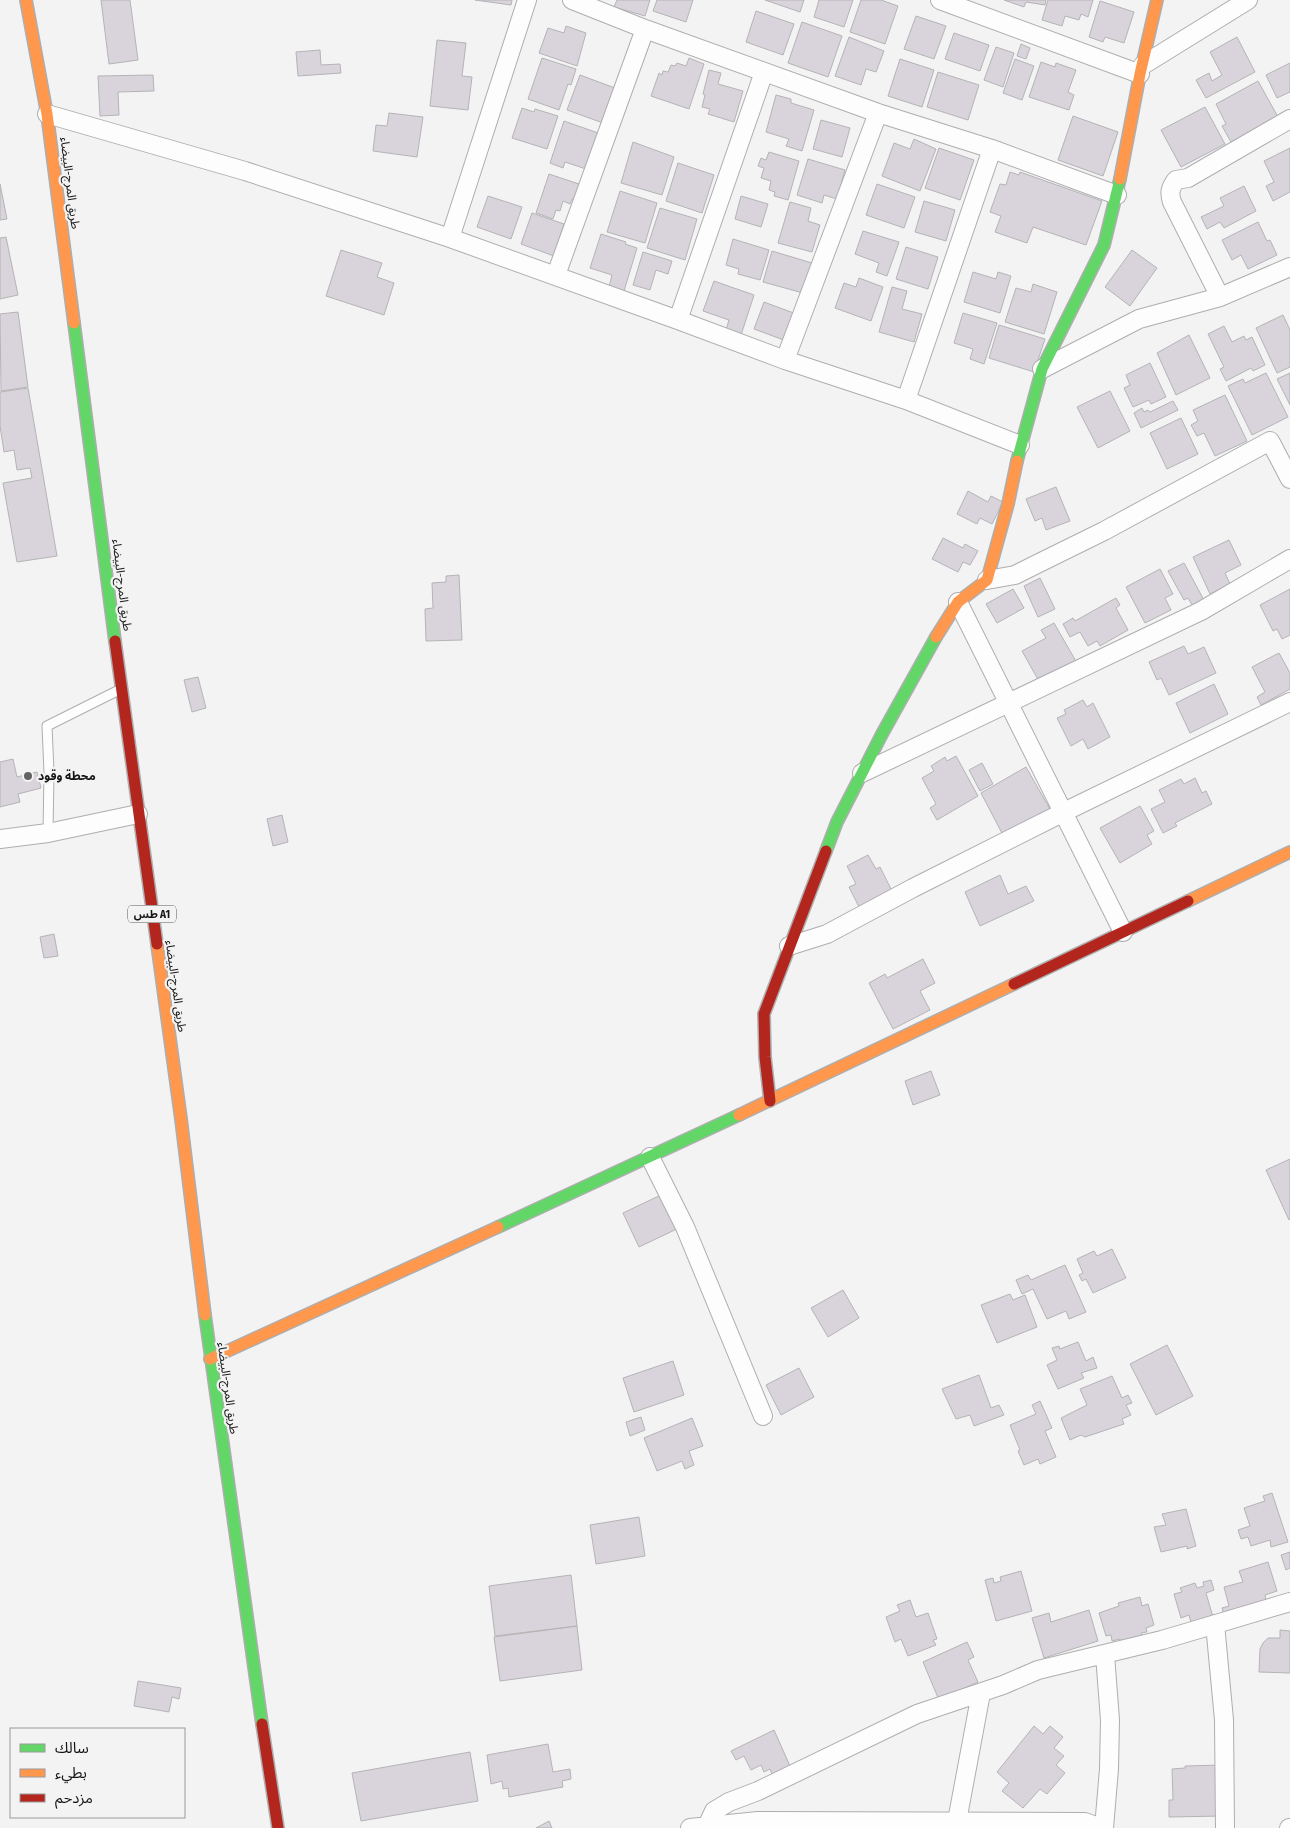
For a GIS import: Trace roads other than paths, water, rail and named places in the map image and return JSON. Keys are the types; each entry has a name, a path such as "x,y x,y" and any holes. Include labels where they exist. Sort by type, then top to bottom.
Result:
{"main road":[{"name":"طريق المرج-البيضاء","path":"26,0 47,114 121,689 179,1109 210,1359 278,1828"},
{"path":"770,1102 764,1057 764,1014 837,822 862,773 928,649 958,602 987,580 1008,504 1020,445 1042,369 1104,245 1157,0"},
{"path":"210,1359 770,1102 1290,852"}],"street":[{"path":"450,238 527,0"},
{"path":"572,0 645,29 878,113 992,149 1116,195"},
{"path":"940,0 1142,69 1248,0"},
{"path":"556,275 645,29"},
{"path":"678,320 764,72"},
{"path":"785,360 878,113"},
{"path":"47,114 245,171 450,238 556,275 785,360 906,400 1020,445"},
{"path":"1220,297 1172,202 1170,195 1171,187 1176,180 1188,178 1290,119"},
{"path":"906,400 992,149"},
{"path":"1042,369 1139,319 1220,297 1290,267"},
{"path":"987,580 1015,575 1104,531 1270,441 1290,479"},
{"path":"862,773 1202,611 1290,559"},
{"path":"958,602 1123,932"},
{"path":"789,946 827,934 913,888 1064,812 1290,702"},
{"path":"0,839 48,833 138,814"},
{"path":"650,1157 685,1227 763,1416"},
{"path":"694,1827 729,1802 758,1791 917,1714 981,1693 1038,1670 1162,1640 1290,1602"},
{"path":"1215,1624 1224,1720 1224,1828"},
{"path":"694,1827 758,1821 823,1825 957,1821 1085,1822 1102,1828 1109,1770 1110,1720 1106,1655"},
{"path":"957,1821 981,1693"}],"lane":[{"path":"48,833 48,726 121,689"}],"place":[{"name":"محطة وقود","path":"28,776"}]}
